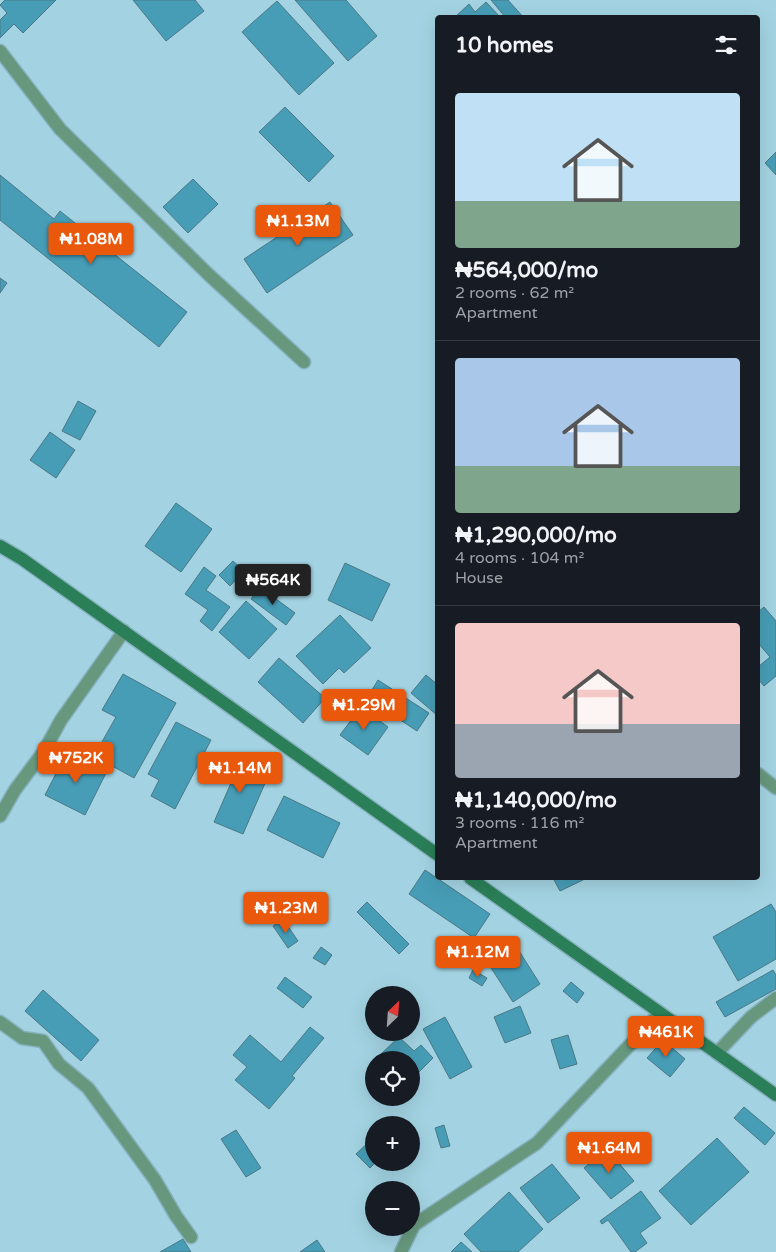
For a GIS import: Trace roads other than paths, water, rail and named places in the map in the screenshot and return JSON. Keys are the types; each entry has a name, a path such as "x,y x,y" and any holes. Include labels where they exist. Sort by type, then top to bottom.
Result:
{"street":[{"path":"0,51 60,129 208,274 304,362"},
{"path":"0,546 22,559 435,852"},
{"path":"0,816 15,790 44,751 61,720 124,631"},
{"path":"760,776 776,788"},
{"path":"473,880 776,1095"},
{"path":"717,1053 751,1017 776,998"},
{"path":"401,1252 414,1225 536,1143 660,1013"},
{"path":"0,1022 22,1038 43,1041 59,1064 88,1088 155,1180 191,1237"}]}
